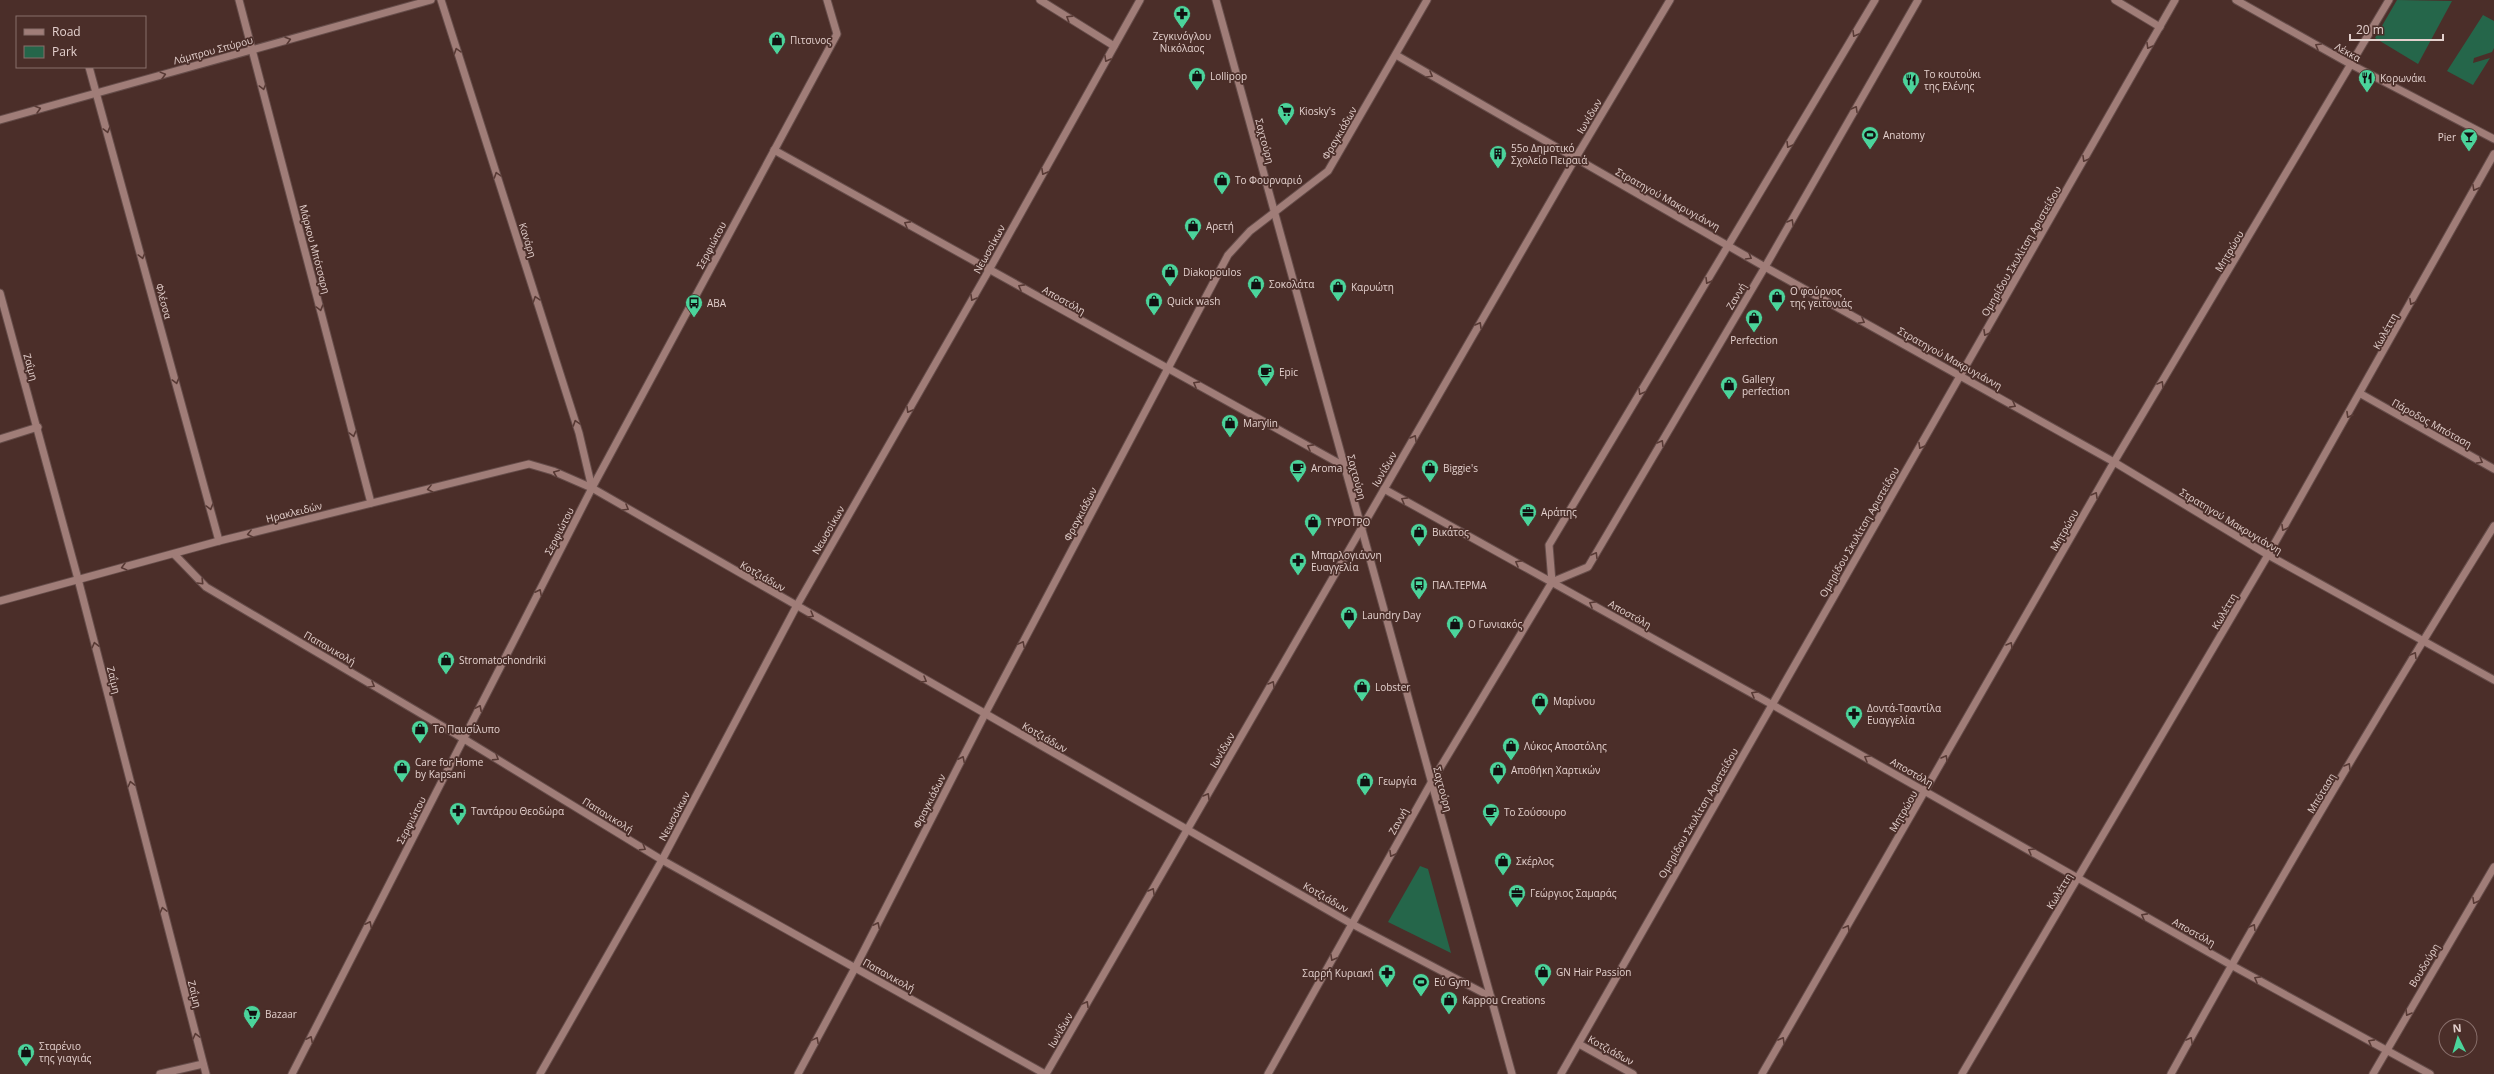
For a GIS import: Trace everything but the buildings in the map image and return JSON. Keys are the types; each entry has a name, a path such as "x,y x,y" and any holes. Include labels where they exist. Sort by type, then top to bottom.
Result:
{"street":[{"name":"Μάρκου Μπότσαρη","path":"239,0 371,503"},
{"name":"Λάμπρου Σπύρου","path":"0,120 431,0"},
{"name":"Κανάρη","path":"441,0 579,433 592,488"},
{"name":"Σερφιώτου","path":"292,1074 592,488 837,34 827,0"},
{"path":"1040,0 1114,46"},
{"name":"Νεωσοίκων","path":"540,1074 662,860 796,607 989,270 1140,0"},
{"name":"Σαχτούρη","path":"1216,0 1361,531 1383,600 1431,783 1512,1074"},
{"name":"Φραγκιάδων","path":"798,1074 855,968 984,714 1228,255 1250,231 1328,171 1427,0"},
{"name":"Ιωνίδων","path":"1046,1074 1575,159 1670,0"},
{"path":"1552,582 1549,546 1875,0"},
{"name":"Ζαννή","path":"1268,1074 1431,783 1552,582 1588,567 1765,267 1918,0"},
{"path":"2115,0 2160,27"},
{"name":"Ομηρίδου Σκυλίτση Αριστείδου","path":"1561,1074 1771,704 1961,376 2175,0"},
{"name":"Λέκκα","path":"2236,0 2352,65 2494,140"},
{"name":"Μητρώου","path":"1762,1074 2114,462 2352,65 2389,0"},
{"name":"Στρατηγού Μακρυγιάννη","path":"1396,55 1575,159 1730,245 1765,267 2114,462 2268,555 2494,680"},
{"name":"Φλέσσα","path":"89,68 219,541"},
{"name":"Αποστόλη","path":"774,150 1344,466"},
{"name":"Κωλέττη","path":"1962,1074 2268,555 2361,394 2494,154"},
{"name":"Ζαΐμη","path":"0,293 38,427 206,1074"},
{"name":"Πάροδος Μπόταση","path":"2361,394 2494,468"},
{"path":"0,439 38,427"},
{"name":"Ηρακλειδών","path":"0,601 219,541 530,464 553,471 592,488"},
{"name":"Κοτζιάδων","path":"592,488 796,607 1352,924 1491,997"},
{"name":"Αποστόλη","path":"1384,489 1926,791 2231,965 2430,1074"},
{"name":"Μπόταση","path":"2171,1074 2231,965 2422,640 2494,526"},
{"name":"Παπανικολή","path":"174,554 206,587 464,739 662,860 1046,1074"},
{"name":"Βουδούρη","path":"2372,1074 2494,867"},
{"name":"Κοτζιάδων","path":"1579,1044 1633,1074"},
{"path":"160,1074 203,1064"}],"green space":[{"path":"2397,0 2452,1 2418,64 2375,38"},
{"path":"2483,15 2494,21 2494,48 2492,52 2474,58 2473,63 2490,58 2473,85 2447,71"},
{"path":"1420,866 1428,869 1451,953 1388,922"}],"place":[{"name":"Ζεγκινόγλου Νικόλαος","path":"1182,29"},
{"name":"Πιτσινος","path":"777,55"},
{"name":"Lollipop","path":"1197,91"},
{"name":"Κορωνάκι","path":"2367,93"},
{"name":"Το κουτούκι της Ελένης","path":"1911,95"},
{"name":"Kiosky's","path":"1286,126"},
{"name":"Anatomy","path":"1870,150"},
{"name":"Pier","path":"2469,152"},
{"name":"55ο Δημοτικό Σχολείο Πειραιά","path":"1498,169"},
{"name":"Το Φουρναριό","path":"1222,195"},
{"name":"Αρετή","path":"1193,241"},
{"name":"Diakopoulos","path":"1170,287"},
{"name":"Σοκολάτα","path":"1256,299"},
{"name":"Καρυώτη","path":"1338,302"},
{"name":"Ο φούρνος της γειτονιάς","path":"1777,312"},
{"name":"Quick wash","path":"1154,316"},
{"name":"ΑΒΑ","path":"694,318"},
{"name":"Perfection","path":"1754,333"},
{"name":"Epic","path":"1266,387"},
{"name":"Gallery perfection","path":"1729,400"},
{"name":"Marylin","path":"1230,438"},
{"name":"Aroma","path":"1298,483"},
{"name":"Biggie's","path":"1430,483"},
{"name":"Αράπης","path":"1528,527"},
{"name":"ΤΥΡΟΤΡΟ","path":"1313,537"},
{"name":"Βικάτος","path":"1419,547"},
{"name":"Μπαρλογιάννη Ευαγγελία","path":"1298,576"},
{"name":"ΠΑΛ.ΤΕΡΜΑ","path":"1419,600"},
{"name":"Laundry Day","path":"1349,630"},
{"name":"Ο Γωνιακός","path":"1455,639"},
{"name":"Stromatochondriki","path":"446,675"},
{"name":"Lobster","path":"1362,702"},
{"name":"Μαρίνου","path":"1540,716"},
{"name":"Δοντά-Τσαντίλα Ευαγγελία","path":"1854,729"},
{"name":"Το Παυσίλυπο","path":"420,744"},
{"name":"Λύκος Αποστόλης","path":"1511,761"},
{"name":"Care for Home by Kapsani","path":"402,783"},
{"name":"Αποθήκη Χαρτικών","path":"1498,785"},
{"name":"Γεωργία","path":"1365,796"},
{"name":"Ταντάρου Θεοδώρα","path":"458,826"},
{"name":"Το Σούσουρο","path":"1491,827"},
{"name":"Σκέρλος","path":"1503,876"},
{"name":"Γεώργιος Σαμαράς","path":"1517,908"},
{"name":"GN Hair Passion","path":"1543,987"},
{"name":"Σαρρή Κυριακή","path":"1387,988"},
{"name":"Εύ Gym","path":"1421,997"},
{"name":"Kappou Creations","path":"1449,1015"},
{"name":"Bazaar","path":"252,1029"},
{"name":"Σταρένιο της γιαγιάς","path":"26,1067"}]}
